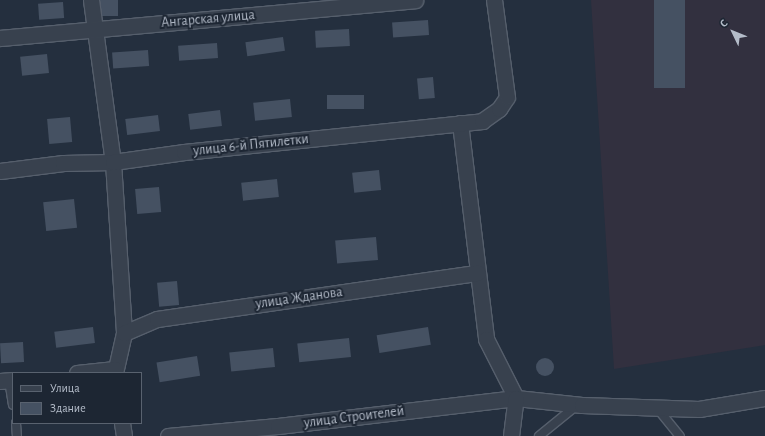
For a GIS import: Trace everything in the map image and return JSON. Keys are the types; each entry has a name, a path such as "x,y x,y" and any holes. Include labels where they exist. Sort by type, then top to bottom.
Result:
{"street":[{"path":"91,0 113,162 124,333 115,371 96,372"},
{"name":"Ангарская улица","path":"0,38 415,0"},
{"name":"улица 6-й Пятилетки","path":"0,170 63,163 113,162 192,151 482,121 499,109 507,97 494,0"},
{"path":"460,123 486,339 516,398 511,436"},
{"name":"улица Жданова","path":"124,333 157,319 478,272"},
{"name":"улица Строителей","path":"168,436 278,426 516,398 578,405 699,409 765,398"},
{"path":"122,424 124,436"}],"lane":[{"path":"7,380 12,401"},
{"path":"539,436 578,405"},
{"path":"657,408 680,436"},
{"path":"16,424 17,436"}],"shaded area":[{"path":"591,0 765,0 765,345 614,369"}],"building":[{"path":"100,0 118,0 118,16 100,16"},
{"path":"654,0 685,0 685,88 654,88"},
{"path":"63,2 64,18 39,20 38,4"},
{"path":"428,20 429,35 393,37 392,23"},
{"path":"349,29 350,46 316,48 315,31"},
{"path":"283,37 285,51 247,56 245,42"},
{"path":"217,43 218,58 179,61 178,46"},
{"path":"148,50 149,66 113,68 112,53"},
{"path":"47,54 49,73 22,76 20,57"},
{"path":"433,77 435,98 419,99 417,78"},
{"path":"327,95 364,95 364,109 327,109"},
{"path":"290,99 292,117 255,121 253,103"},
{"path":"220,110 222,126 190,130 188,114"},
{"path":"158,115 160,131 127,135 125,119"},
{"path":"70,117 72,142 49,144 47,119"},
{"path":"379,170 381,190 354,193 352,173"},
{"path":"277,179 279,197 243,201 241,183"},
{"path":"159,187 161,212 137,214 135,189"},
{"path":"74,199 77,228 46,231 43,202"},
{"path":"376,237 378,260 337,263 335,241"},
{"path":"177,281 179,305 159,307 157,283"},
{"path":"93,327 95,343 56,348 54,332"},
{"path":"428,327 431,345 379,353 377,335"},
{"path":"349,338 351,357 299,362 297,343"},
{"path":"23,342 24,362 1,363 0,343"},
{"path":"273,348 275,367 231,371 229,353"},
{"path":"197,356 200,376 160,382 157,362"},
{"path":"545,358 551,361 554,367 551,373 545,376 539,373 536,367 539,361"}]}
